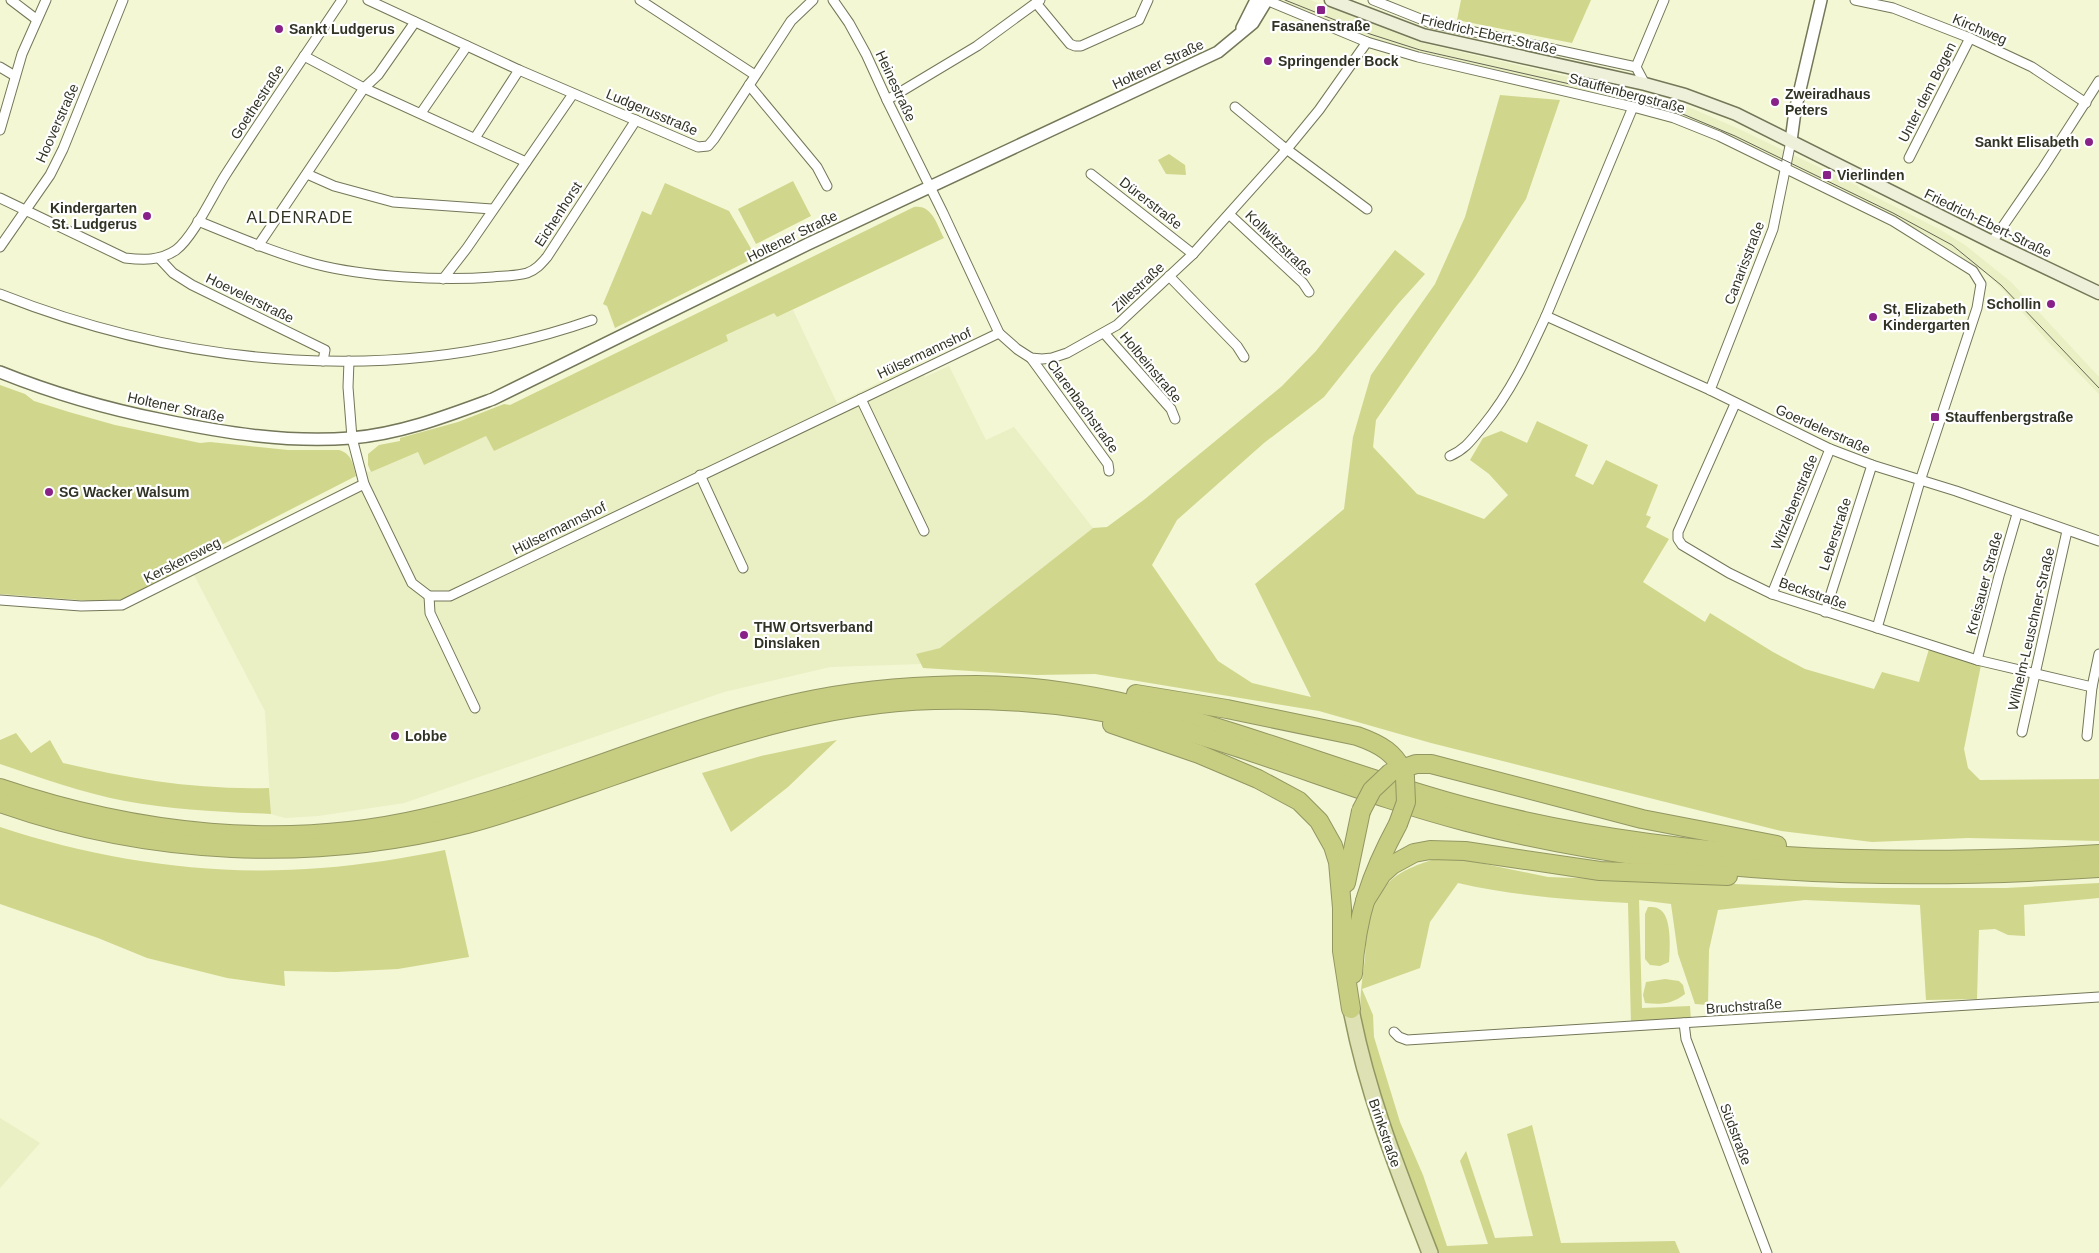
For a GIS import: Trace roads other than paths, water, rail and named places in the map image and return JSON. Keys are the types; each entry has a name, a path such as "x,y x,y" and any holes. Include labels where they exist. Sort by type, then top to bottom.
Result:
{"highway":[{"path":"542,793 705,729 756,714 815,699 925,686 982,685 1056,690 1111,691 1228,708 1292,721 1373,742 1386,749 1399,773 1406,802 1398,824 1375,869 1365,901 1354,952 1351,1009"},
{"path":"1056,690 1159,710 1216,726 1427,796 1522,821 1637,842 1763,854 1829,857 1951,860 2099,854"},
{"path":"0,788 75,811 121,822 180,831 246,835 308,834 371,828 508,804 760,727 817,714 873,705 927,700 1011,701 1054,704 1154,723 1211,739 1423,809 1518,834 1644,857 1813,870 1949,873 2099,868"},
{"path":"1011,701 1124,728 1199,754 1284,791 1309,810 1327,833 1338,862 1342,908 1342,951 1351,1009"},
{"path":"1342,908 1352,849 1361,811 1372,790 1399,773 1423,764 1448,768 1642,819 1829,857"},
{"path":"0,803 71,825 117,835 178,845 248,850 308,848 373,842 469,823 508,804"},
{"path":"1365,901 1382,874 1392,865 1414,853 1430,850 1465,851 1568,868 1632,874 1757,876 1813,870"}],"main road":[{"name":"Friedrich-Ebert-Straße","path":"1331,0 1423,35 1470,47 1645,84 1684,95 1736,114 1992,242 2099,293"},
{"name":"Brinkstraße","path":"1351,1009 1358,1048 1370,1089 1394,1159 1430,1253"}],"street":[{"path":"11,0 36,19"},
{"path":"0,128 22,54 46,0"},
{"name":"Hooverstraße","path":"0,248 50,175 63,149 122,0"},
{"name":"Goethestraße","path":"198,220 276,96 342,0"},
{"name":"Ludgerusstraße","path":"368,0 519,70 698,147 708,146 790,21 813,0"},
{"path":"640,0 756,75"},
{"name":"Heinestraße","path":"833,0 849,23 866,54 930,187"},
{"path":"887,100 976,46 1038,2 1070,44 1081,46 1139,20 1148,0"},
{"name":"Holtener Straße","path":"1236,39 1256,0"},
{"name":"Holtener Straße","path":"0,372 101,406 206,429 285,438 352,438 389,432 440,418 493,398 808,244 1218,52 1253,23 1267,0"},
{"name":"Stauffenbergstraße","path":"1267,0 1368,42 1418,57 1633,106 1674,118 1719,136 1893,221 1973,271 1981,284 1977,308 1920,480 1877,628"},
{"name":"Friedrich-Ebert-Straße","path":"1372,0 1396,4 1428,22 1454,29 1636,67"},
{"path":"1645,84 1636,67 1664,0"},
{"path":"1791,141 1795,111 1821,0"},
{"name":"Kirchweg","path":"1855,0 1893,8 1970,38 2032,66 2086,103"},
{"path":"258,246 364,88 378,75 415,22"},
{"name":"Unter dem Bogen","path":"1909,158 1970,38"},
{"name":"Zillestraße","path":"1031,358 1052,358 1067,353 1104,333 1135,310 1192,254 1288,149 1368,42"},
{"path":"421,114 467,46"},
{"path":"304,56 364,88 526,162"},
{"path":"0,67 16,76"},
{"path":"475,138 519,70"},
{"path":"1992,242 2099,81"},
{"path":"749,85 817,167 827,186"},
{"path":"443,279 467,248 573,94"},
{"path":"1450,456 1463,450 1496,410 1522,370 1633,106"},
{"path":"1235,107 1367,209"},
{"name":"Eichenhorst","path":"198,220 258,246 318,265 355,271 443,279 512,276 527,273 538,267 548,257 636,120"},
{"name":"Canarisstraße","path":"1710,390 1773,229 1791,141"},
{"path":"307,174 334,186 394,202 492,210"},
{"name":"Dürerstraße","path":"1092,174 1192,254"},
{"path":"930,187 1000,333 1017,349 1031,358"},
{"path":"0,198 125,258 148,260 159,258 178,248 198,220"},
{"name":"Kollwitzstraße","path":"1230,214 1303,283 1309,292"},
{"name":"Hoevelerstraße","path":"159,258 173,272 192,285 325,350 324,361"},
{"path":"1169,276 1237,346 1244,357"},
{"path":"0,294 76,321 172,346 280,360 349,361 411,358 506,345 562,331 592,320"},
{"name":"Goerdelerstraße","path":"1546,316 1710,390 1735,404 1830,449 1872,465 1956,491 2067,532 2099,541"},
{"name":"Hülsermannshof","path":"429,596 450,596 1000,333"},
{"name":"Holbeinstraße","path":"1104,333 1171,410 1175,420"},
{"name":"Clarenbachstraße","path":"1031,358 1108,464 1109,471"},
{"path":"349,361 348,387 352,438 364,484 412,583 429,596 430,613 475,708"},
{"path":"861,399 924,531"},
{"name":"Beckstraße","path":"1735,404 1678,532 1678,539 1682,545 1728,573 1772,594 1977,660 2092,687"},
{"name":"Witzlebenstraße","path":"1772,594 1830,449"},
{"name":"Leberstraße","path":"1825,612 1872,465"},
{"path":"700,475 743,568"},
{"name":"Kerskensweg","path":"0,600 81,606 122,605 364,484"},
{"name":"Kreisauer Straße","path":"1977,660 2017,514"},
{"name":"Wilhelm-Leuschner-Straße","path":"2022,732 2067,532"},
{"path":"2087,736 2092,687 2099,654"},
{"name":"Bruchstraße","path":"1394,1032 1407,1040 2099,997"},
{"name":"Südstraße","path":"1684,1024 1686,1038 1767,1253"}],"tram line":[{"path":"1285,0 1370,34 1420,50 1636,99 1685,115 1735,136 1893,213 1952,245 2001,285 2099,388"}],"place":[{"name":"Fasanenstraße","path":"1321,10"},
{"name":"Sankt Ludgerus","path":"279,29"},
{"name":"Springender Bock","path":"1268,61"},
{"name":"Zweiradhaus Peters","path":"1775,102"},
{"name":"Sankt Elisabeth","path":"2089,142"},
{"name":"Vierlinden","path":"1827,175"},
{"name":"Kindergarten St. Ludgerus","path":"147,216"},
{"name":"Schollin","path":"2051,304"},
{"name":"St, Elizabeth Kindergarten","path":"1873,317"},
{"name":"Stauffenbergstraße","path":"1935,417"},
{"name":"SG Wacker Walsum","path":"49,492"},
{"name":"THW Ortsverband Dinslaken","path":"744,635"},
{"name":"Lobbe","path":"395,736"}],"district":[{"name":"ALDENRADE","path":"300,217"}]}
